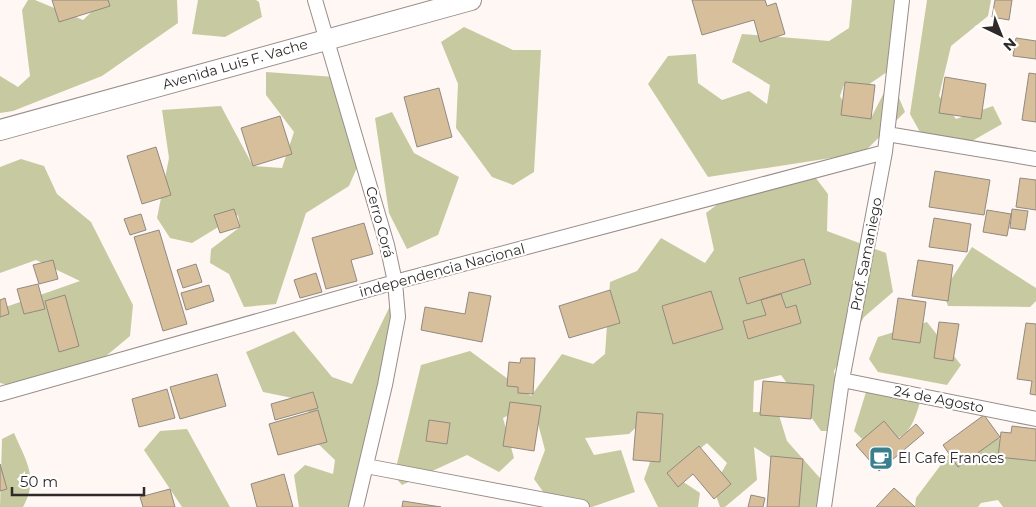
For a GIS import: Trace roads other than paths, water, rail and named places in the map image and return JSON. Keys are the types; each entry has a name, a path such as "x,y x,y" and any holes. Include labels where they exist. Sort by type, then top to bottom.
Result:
{"street":[{"name":"Cerro Corá","path":"315,0 387,245 395,282 398,317 356,507"},
{"name":"Avenida Luis F. Vache","path":"0,130 471,0"},
{"name":"Prof. Samaniego","path":"824,507 842,380 885,152 902,0"},
{"path":"887,134 1036,159"},
{"name":"independencia Nacional","path":"0,394 395,282 885,152"},
{"name":"24 de Agosto","path":"842,380 1036,418"},
{"path":"366,466 582,507"}],"place":[{"name":"El Cafe Frances","path":"881,458"}]}
